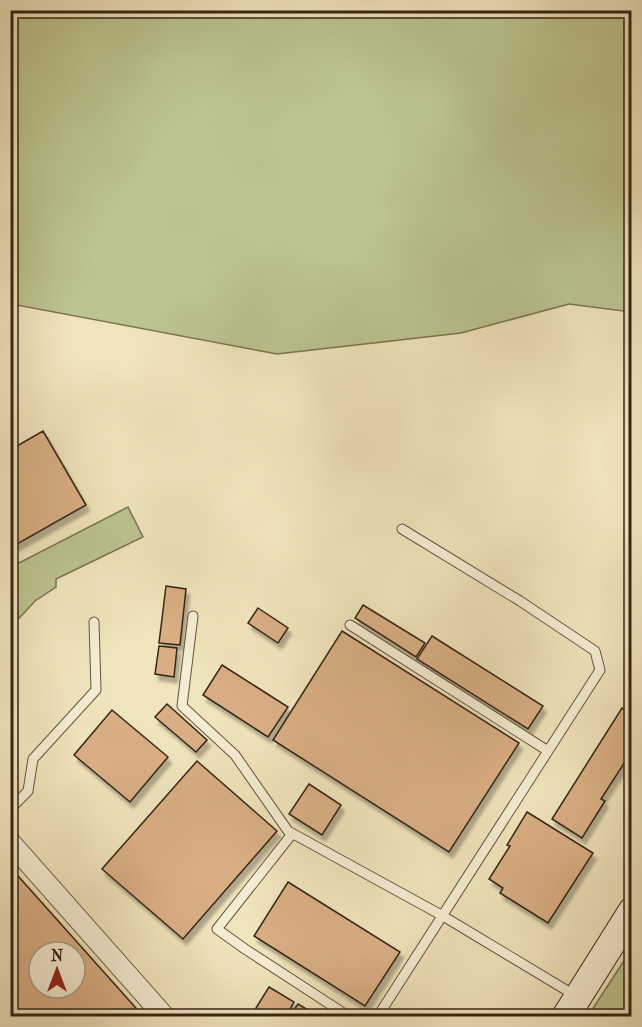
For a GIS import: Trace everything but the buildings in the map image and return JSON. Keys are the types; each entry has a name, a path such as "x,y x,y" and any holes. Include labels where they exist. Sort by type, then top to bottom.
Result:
{"main road":[{"path":"572,1007 632,911"}],"street":[{"path":"10,842 160,1015"}],"lane":[{"path":"378,1017 600,670 595,651 402,529"},
{"path":"193,616 182,706 236,755 288,831 443,916 572,1007"},
{"path":"10,809 28,791 33,759 96,690 94,622"},
{"path":"350,625 549,751"},
{"path":"292,834 217,929 348,1017"}],"green space":[{"path":"10,11 631,11 631,312 569,304 461,333 277,354 11,304"},
{"path":"128,507 143,537 56,579 56,587 35,601 11,627 11,567"},
{"path":"631,950 631,1016 588,1016"}]}
